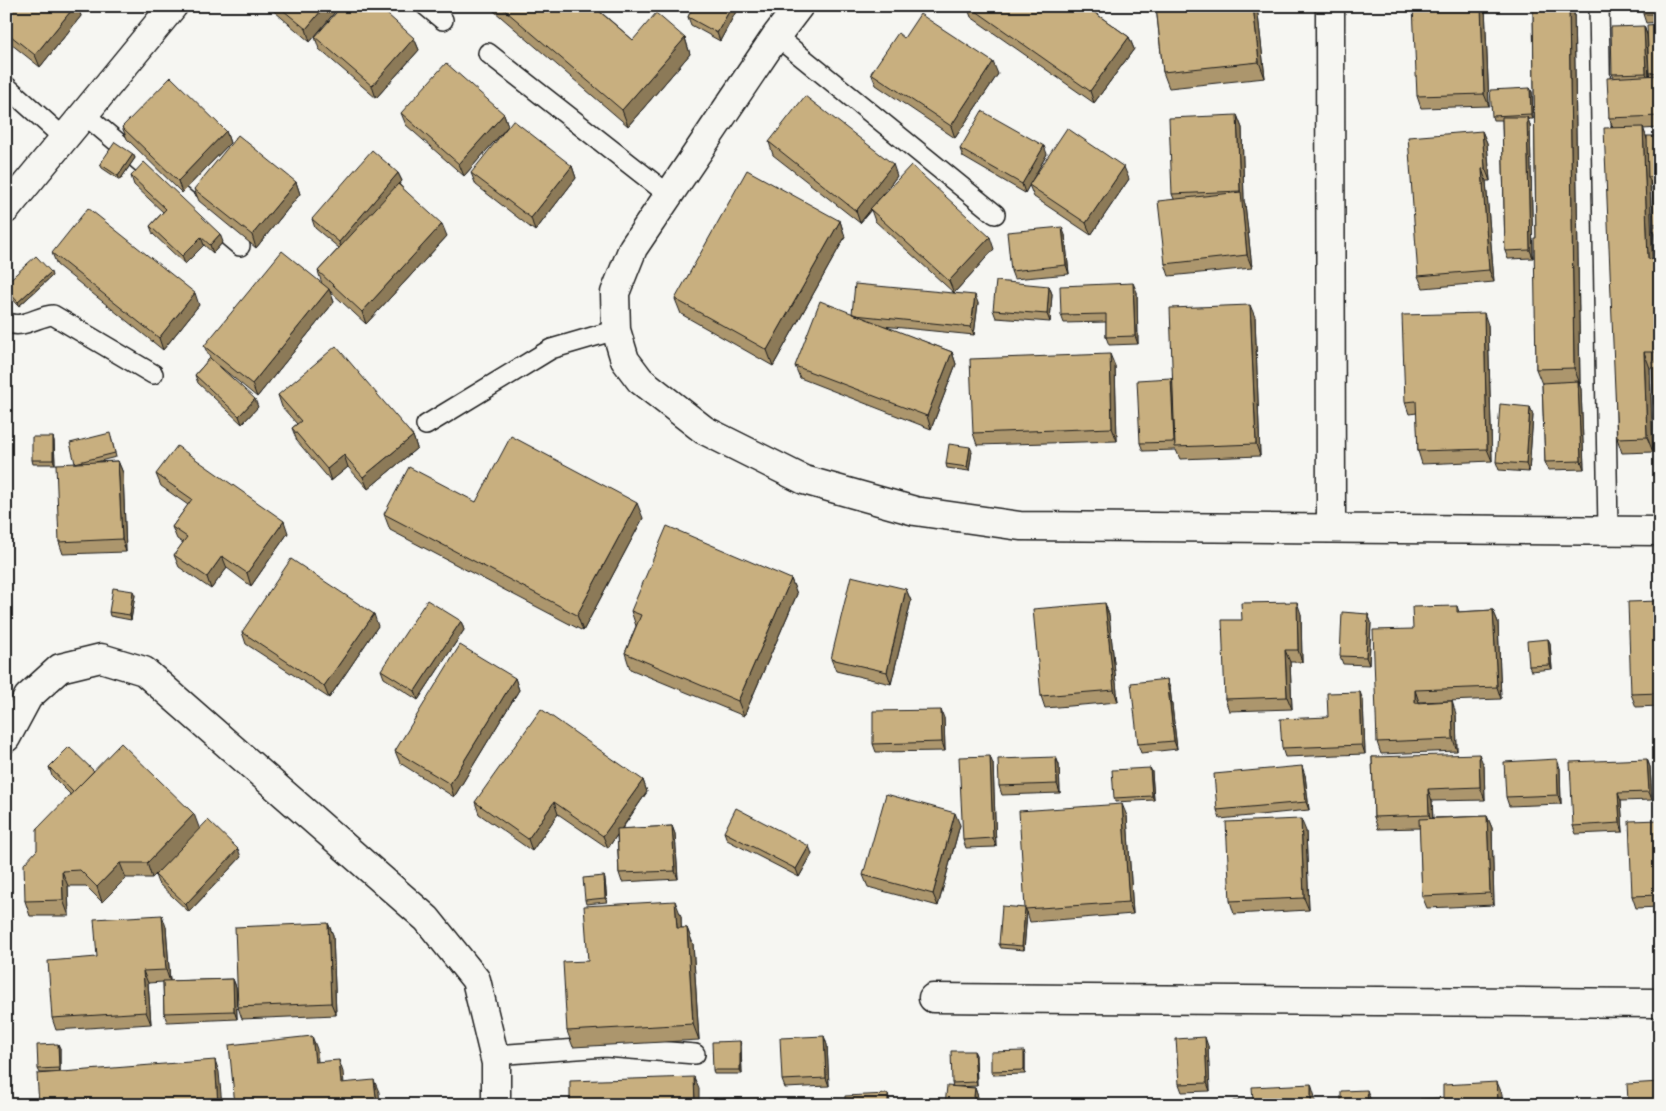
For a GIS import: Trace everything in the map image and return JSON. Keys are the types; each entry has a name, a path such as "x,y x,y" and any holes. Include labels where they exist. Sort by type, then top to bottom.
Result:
{"street":[{"path":"6,209 174,6"},
{"path":"799,6 776,36 633,248 615,293 616,330 625,360 640,380 704,430 804,480 906,508 1020,526 1660,531"},
{"path":"1330,6 1331,528"},
{"path":"6,738 28,697 60,668 101,658 144,671 427,919 476,980 494,1055 496,1105"},
{"path":"933,998 1660,1003"}],"lane":[{"path":"426,6 443,20"},
{"path":"1599,6 1608,530"},
{"path":"776,36 995,214"},
{"path":"488,52 669,195"},
{"path":"6,86 65,140"},
{"path":"84,114 240,246"},
{"path":"6,322 20,325 45,316 54,315 153,374"},
{"path":"426,425 551,349 616,330"},
{"path":"494,1055 604,1047 695,1054"}],"building":[{"path":"6,6 75,6 35,55 6,32"},
{"path":"278,6 325,6 306,29"},
{"path":"342,6 378,6 414,38 372,86 315,37"},
{"path":"500,6 593,6 633,40 656,13 685,38 622,110"},
{"path":"693,6 732,6 717,33 688,17"},
{"path":"969,6 1085,6 1129,37 1090,91"},
{"path":"1156,6 1253,6 1259,62 1163,72"},
{"path":"1413,6 1481,6 1484,94 1417,96"},
{"path":"1533,6 1569,6 1574,368 1536,369"},
{"path":"1643,6 1660,6 1660,14 1643,14"},
{"path":"920,14 993,62 951,126 871,73 898,33 904,38"},
{"path":"1660,24 1660,72 1649,73 1647,25"},
{"path":"1644,26 1646,73 1612,74 1611,27"},
{"path":"446,63 504,114 459,164 401,113"},
{"path":"1660,75 1660,116 1609,118 1607,78"},
{"path":"171,77 226,131 178,181 122,127"},
{"path":"1530,88 1531,114 1492,116 1490,90"},
{"path":"805,96 893,164 856,211 769,142"},
{"path":"982,111 1044,146 1022,184 960,149"},
{"path":"1237,115 1240,191 1172,194 1169,118"},
{"path":"1502,117 1527,117 1530,250 1505,251"},
{"path":"513,120 572,166 531,218 471,173"},
{"path":"1643,127 1648,259 1660,258 1660,352 1644,352 1647,437 1617,438 1604,128"},
{"path":"1067,128 1124,167 1086,223 1029,185"},
{"path":"1482,131 1485,168 1482,169 1489,270 1418,276 1408,137"},
{"path":"238,135 296,182 252,235 194,189"},
{"path":"1647,136 1660,136 1660,176 1648,177"},
{"path":"115,142 133,154 118,176 100,164"},
{"path":"372,150 398,173 339,242 312,219"},
{"path":"144,162 220,234 210,245 201,237 182,256 150,226 166,209 131,176"},
{"path":"911,165 990,237 949,281 870,209"},
{"path":"747,170 840,221 767,350 675,299"},
{"path":"398,184 442,224 362,312 318,271"},
{"path":"1652,187 1660,187 1660,223 1654,224"},
{"path":"1241,192 1247,255 1165,264 1158,201"},
{"path":"88,208 195,293 159,338 52,253"},
{"path":"1654,226 1660,226 1660,258 1655,259"},
{"path":"1062,227 1066,265 1011,271 1007,232"},
{"path":"282,251 329,289 252,384 204,346"},
{"path":"36,256 51,272 18,302 6,289 6,283"},
{"path":"996,281 1049,286 1047,314 993,310"},
{"path":"1133,283 1135,336 1106,337 1106,314 1061,315 1060,286"},
{"path":"855,284 975,295 971,327 852,314"},
{"path":"820,301 952,352 927,416 795,366"},
{"path":"1250,305 1256,444 1175,447 1170,308"},
{"path":"1484,313 1487,449 1418,451 1416,401 1405,402 1402,315"},
{"path":"336,346 413,436 363,477 344,455 327,469 292,428 301,421 278,395"},
{"path":"1110,354 1112,428 973,433 970,359"},
{"path":"210,358 255,399 239,416 195,375"},
{"path":"1652,362 1660,362 1660,404 1654,404"},
{"path":"1171,378 1174,442 1140,443 1137,380"},
{"path":"1578,381 1581,461 1545,462 1542,383"},
{"path":"1500,404 1530,407 1526,464 1496,462"},
{"path":"110,433 115,453 75,463 70,443"},
{"path":"511,436 637,503 577,615 384,514 409,467 476,502"},
{"path":"32,437 53,437 53,460 32,460"},
{"path":"949,444 970,447 967,467 946,464"},
{"path":"177,446 284,521 247,573 222,556 207,577 174,555 187,537 172,527 192,499 156,474"},
{"path":"118,461 122,539 59,542 56,464"},
{"path":"667,526 791,579 738,701 625,653 641,615 631,611"},
{"path":"291,559 374,614 324,686 242,632"},
{"path":"851,576 906,589 887,672 831,659"},
{"path":"113,588 133,591 130,615 109,612"},
{"path":"427,600 461,621 415,691 381,670"},
{"path":"1660,601 1660,693 1631,694 1628,602"},
{"path":"1297,602 1298,650 1285,650 1287,697 1225,699 1222,620 1242,620 1241,603"},
{"path":"1105,603 1114,690 1041,696 1033,609"},
{"path":"1457,606 1457,612 1493,610 1497,687 1415,690 1415,703 1452,701 1453,739 1377,742 1373,630 1413,629 1412,607"},
{"path":"1342,612 1368,614 1366,657 1340,656"},
{"path":"1548,639 1550,665 1529,666 1527,641"},
{"path":"460,645 515,678 450,784 395,751"},
{"path":"1167,679 1174,741 1138,744 1131,683"},
{"path":"1360,692 1362,745 1282,748 1280,719 1328,717 1327,693"},
{"path":"541,709 643,780 603,836 554,802 528,839 475,802"},
{"path":"941,710 942,742 873,744 873,711"},
{"path":"1657,724 1660,724 1660,752 1657,752"},
{"path":"121,743 194,814 147,863 120,863 97,887 80,870 62,871 63,900 25,901 24,864 37,850 37,829"},
{"path":"69,747 94,771 73,792 49,767"},
{"path":"1479,754 1480,787 1428,789 1429,815 1374,817 1372,757"},
{"path":"990,756 993,838 963,840 959,757"},
{"path":"1056,757 1057,784 999,786 998,759"},
{"path":"1557,759 1558,795 1506,797 1504,762"},
{"path":"1647,759 1649,792 1618,793 1620,823 1573,826 1570,762"},
{"path":"1302,766 1306,802 1217,810 1214,774"},
{"path":"1150,768 1152,796 1114,798 1112,770"},
{"path":"886,794 955,813 933,894 863,875"},
{"path":"1122,804 1129,902 1025,909 1019,811"},
{"path":"736,808 809,846 796,869 724,832"},
{"path":"1487,816 1490,893 1422,896 1419,819"},
{"path":"1301,819 1304,898 1230,901 1226,822"},
{"path":"208,820 238,849 186,904 155,875"},
{"path":"1660,820 1660,895 1632,896 1629,821"},
{"path":"672,826 675,871 619,873 617,829"},
{"path":"604,876 605,898 585,900 583,878"},
{"path":"675,901 677,928 687,928 693,1024 567,1031 563,962 588,961 584,906"},
{"path":"1002,906 1025,908 1022,946 999,944"},
{"path":"162,915 166,970 143,971 146,1012 52,1018 48,961 97,957 94,919"},
{"path":"328,923 331,1003 238,1007 235,927"},
{"path":"233,979 234,1011 164,1013 163,981"},
{"path":"312,1036 315,1062 339,1060 341,1083 374,1080 377,1105 235,1105 229,1045"},
{"path":"824,1036 826,1078 782,1080 780,1038"},
{"path":"1205,1037 1207,1083 1179,1084 1176,1039"},
{"path":"740,1041 740,1070 713,1070 712,1042"},
{"path":"58,1044 59,1068 38,1069 37,1045"},
{"path":"951,1051 974,1051 976,1082 952,1083"},
{"path":"1024,1051 1024,1070 991,1071 991,1052"},
{"path":"215,1060 218,1105 39,1105 37,1074"},
{"path":"694,1077 695,1105 570,1105 570,1081"},
{"path":"1497,1082 1498,1105 1421,1105 1420,1099 1443,1098 1443,1085"},
{"path":"1660,1082 1660,1105 1608,1105 1608,1103 1628,1101 1627,1084"},
{"path":"1311,1084 1311,1105 1233,1105 1233,1101 1253,1100 1252,1087"},
{"path":"947,1086 975,1088 973,1105 945,1105"},
{"path":"1367,1090 1368,1105 1341,1105 1341,1091"},
{"path":"888,1094 888,1105 845,1105 845,1096"},
{"path":"759,1098 759,1105 708,1105 708,1099"}]}
